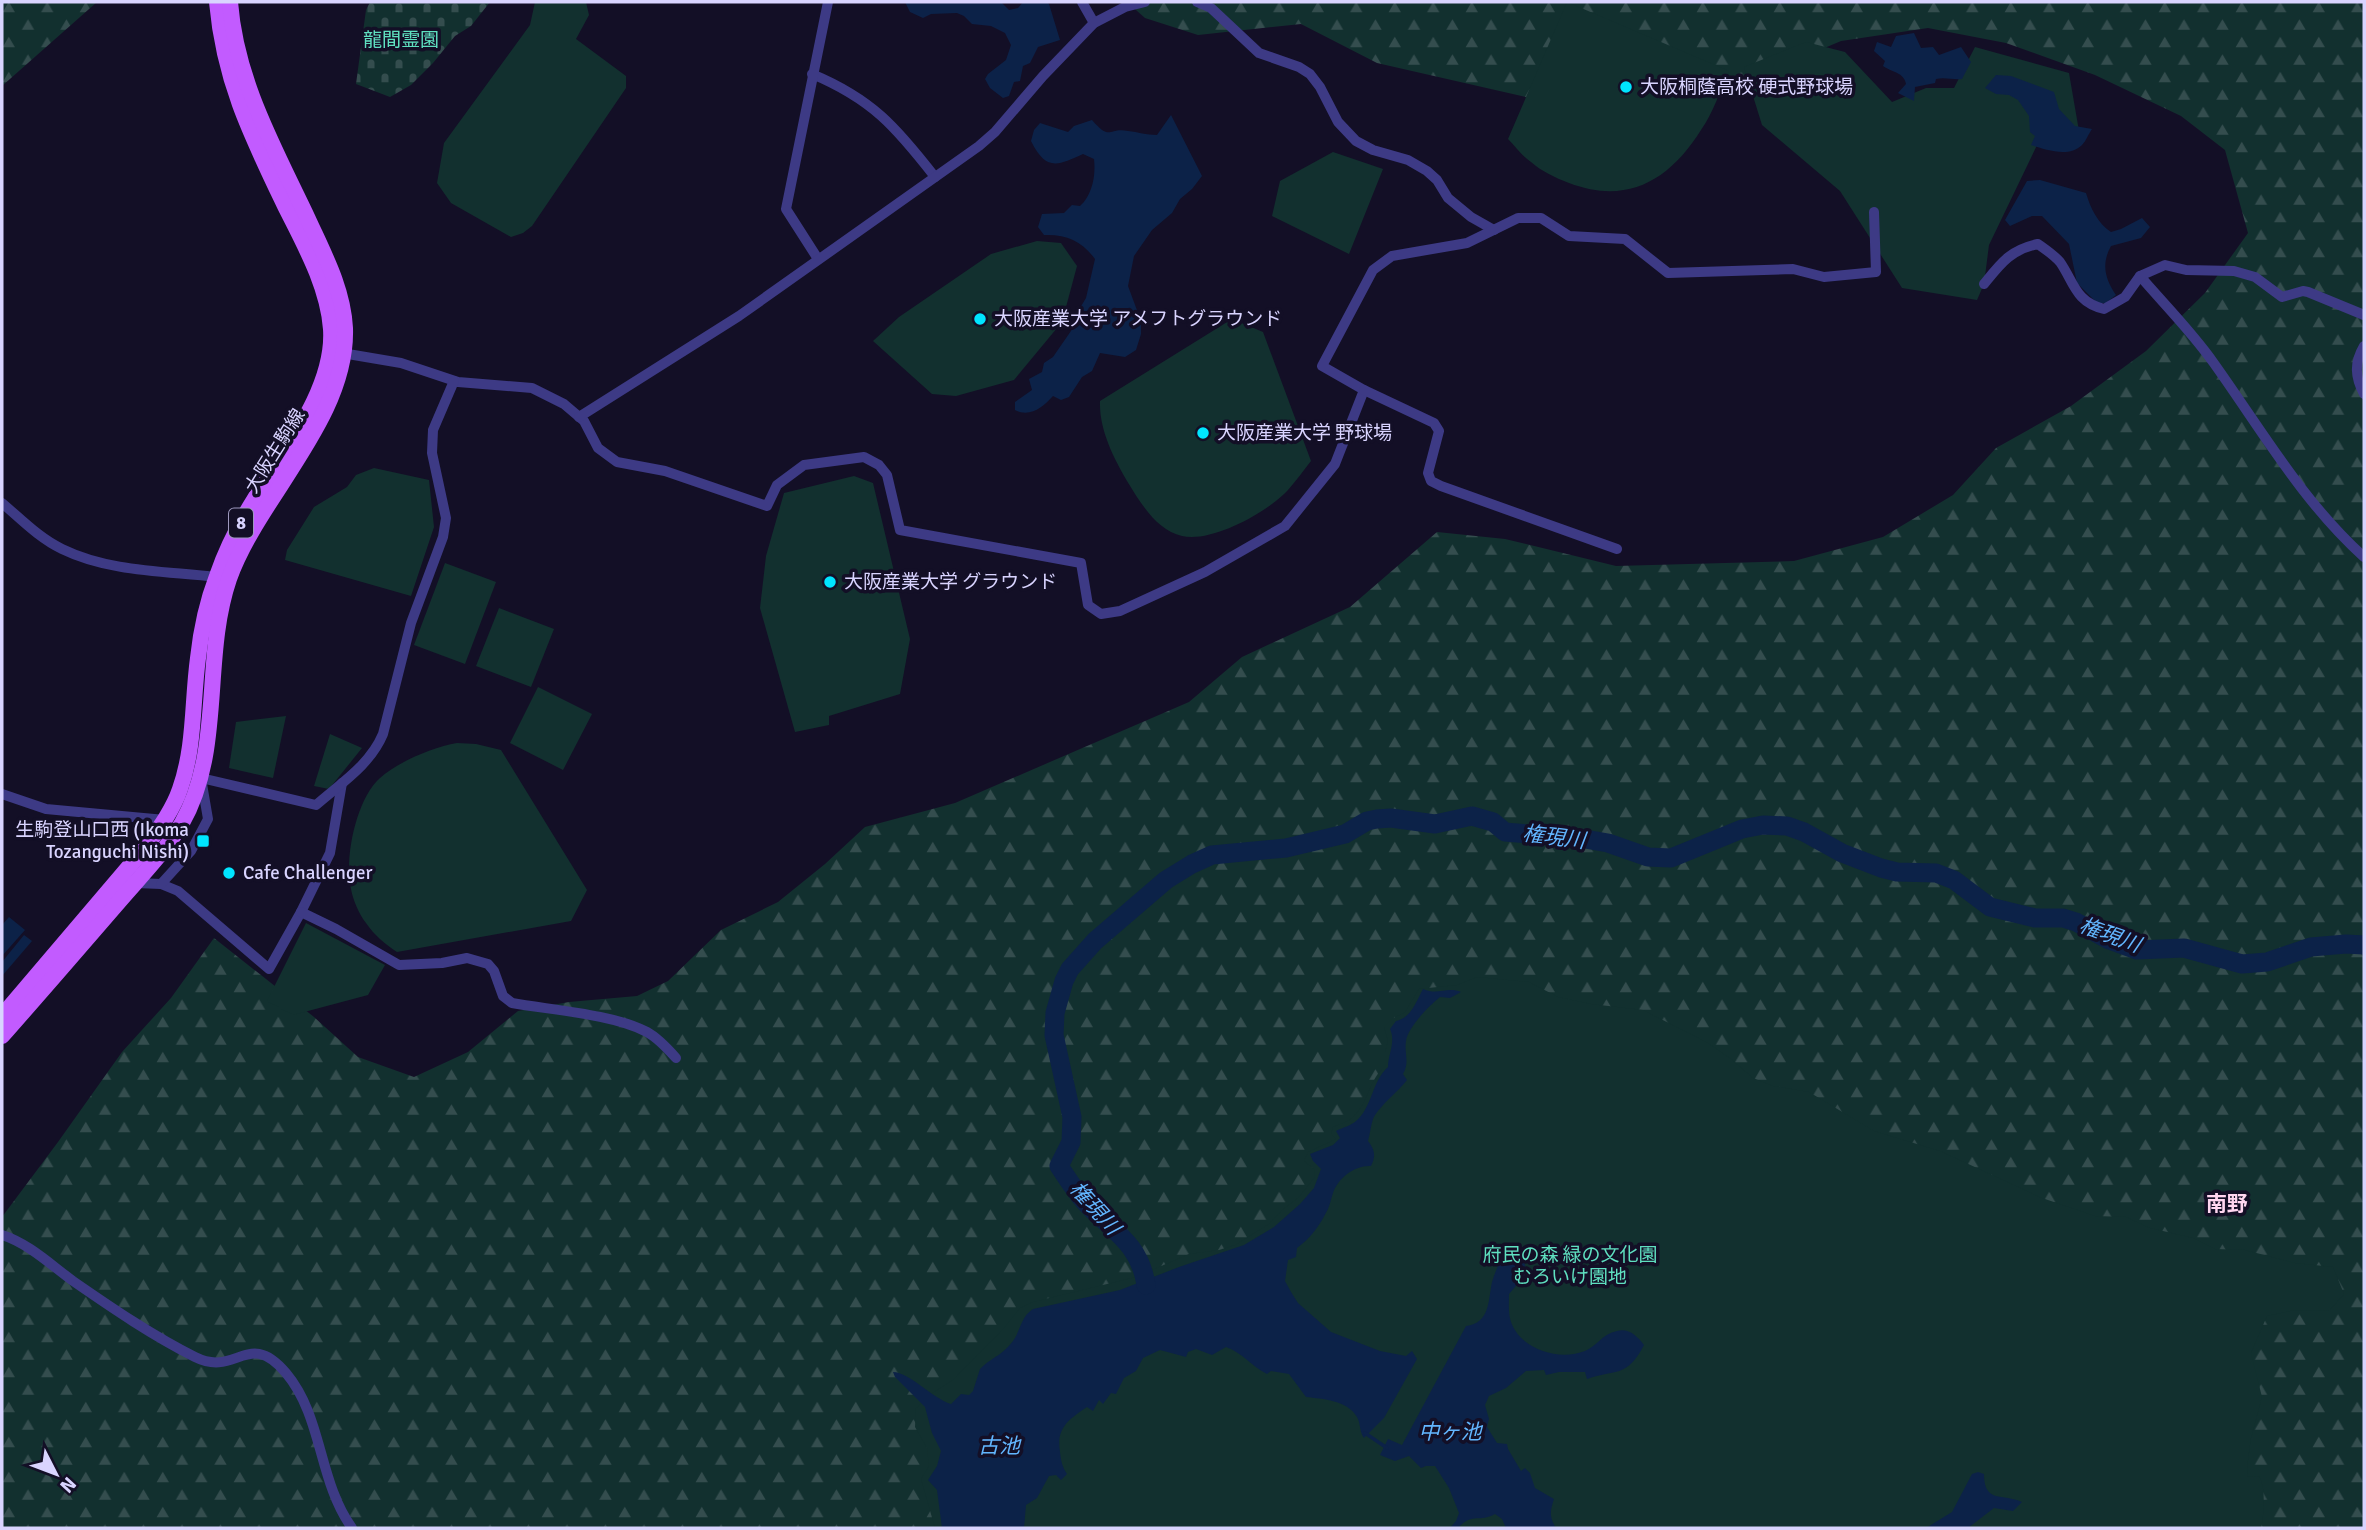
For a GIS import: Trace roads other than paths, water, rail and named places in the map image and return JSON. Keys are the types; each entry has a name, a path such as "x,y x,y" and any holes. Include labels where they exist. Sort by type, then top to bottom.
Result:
{"main road":[{"name":"大阪生駒線","path":"2,1016 145,848 164,821 180,789 191,739 198,659 205,615 216,577 237,530 306,416 326,370 331,330 323,290 248,127 230,79 220,35 217,2"},
{"name":"大阪生駒線","path":"2,1036 135,883 181,825 201,778 208,739 219,620 229,579 261,514 296,461 324,411 342,354 345,330 341,296 328,262 249,94 238,58 230,2"}],"street":[{"path":"818,259 786,209 828,2"},
{"path":"1082,2 1094,23"},
{"path":"579,417 738,316 935,177 995,132 1043,76 1094,23 1125,7 1145,2"},
{"path":"1197,2 1211,8 1259,53 1299,66 1310,74 1338,122 1356,141 1373,150 1409,160 1427,171 1437,180 1448,198 1471,217 1494,230"},
{"path":"812,74 863,99 903,135 935,177"},
{"path":"1617,549 1432,481 1428,473 1439,431 1434,423 1364,390 1322,366 1373,270 1392,256 1467,243 1518,218 1541,218 1569,236 1625,239 1668,273 1793,269 1824,277 1876,272 1874,212"},
{"path":"1984,284 2005,258 2024,247 2038,244 2057,258 2069,282 2092,306 2104,309 2125,297 2140,276 2165,265 2186,270 2234,271 2255,277 2282,297 2308,292 2364,315"},
{"path":"2140,276 2211,359 2313,504 2364,557"},
{"path":"2364,346 2358,357 2356,370 2364,394"},
{"path":"342,354 401,363 454,381 532,388 564,404 584,421 598,448 617,462 665,471 767,506 778,485 804,465 864,457 879,465 887,475 901,530 1082,563 1088,605 1101,614 1120,611 1205,572 1285,526 1335,464 1364,390"},
{"path":"161,884 191,851 208,819 201,778 316,804 363,766 377,748 383,734 411,623 443,537 446,518 432,453 433,430 454,381"},
{"path":"2,503 35,532 60,548 82,557 108,565 216,577"},
{"path":"135,883 161,884 178,891 269,968 302,912 330,853 342,783"},
{"path":"2,794 46,809 164,821"},
{"path":"302,912 399,965 442,963 467,958 488,964 494,971 503,996 512,1003 606,1019 638,1028 650,1033 676,1058"},
{"path":"2,1235 39,1256 126,1317 195,1357 217,1364 252,1352 263,1353 284,1370 297,1387 308,1409 334,1499 352,1528"}],"water":[{"path":"905,2 1001,2 1009,10 1018,8 1023,2 1047,2 1060,40 1038,47 1030,63 1023,66 1020,81 1014,82 1009,96 1003,98 990,88 985,79 1006,60 1011,45 1005,33 991,26 972,24 957,13 931,14 923,18 910,12"},
{"path":"1914,33 1921,48 1933,47 1939,55 1961,47 1971,62 1962,79 1936,79 1935,83 1915,87 1914,101 1898,93 1906,84 1905,80 1883,66 1885,61 1874,51 1877,42 1891,47 1896,36"},
{"path":"1996,75 2011,76 2054,92 2059,109 2075,126 2092,129 2083,143 2077,149 2064,152 2031,145 2035,136 2030,132 2029,116 2018,100 1985,88"},
{"path":"1171,115 1202,176 1180,199 1172,213 1152,230 1134,256 1128,286 1141,321 1141,334 1136,350 1125,357 1100,353 1092,371 1082,377 1069,397 1061,400 1053,396 1031,412 1015,410 1015,402 1032,390 1029,379 1042,372 1044,363 1053,357 1073,328 1077,313 1086,298 1095,259 1079,243 1066,237 1044,235 1038,227 1042,214 1064,213 1072,205 1080,206 1084,202 1092,185 1094,159 1083,154 1059,163 1047,161 1036,151 1031,141 1034,130 1040,123 1068,132 1074,126 1092,120 1106,132 1121,130 1157,135"},
{"path":"2040,180 2086,193 2095,215 2111,232 2142,218 2150,227 2141,238 2111,246 2105,265 2109,283 2116,295 2106,303 2097,303 2077,283 2069,244 2042,216 2032,216 2010,226 2005,220 2027,181"},
{"path":"9,917 25,930 2,956 2,925"},
{"path":"24,935 32,941 2,976 2,962"},
{"name":"古池","path":"1423,989 1433,992 1461,992 1450,998 1440,997 1411,1029 1406,1041 1403,1074 1407,1080 1372,1121 1368,1141 1374,1153 1371,1166 1353,1170 1339,1182 1318,1226 1297,1248 1296,1257 1288,1260 1285,1281 1298,1303 1331,1332 1380,1351 1406,1356 1412,1351 1417,1359 1384,1418 1364,1438 1353,1411 1334,1401 1306,1397 1289,1374 1271,1371 1267,1374 1226,1347 1212,1355 1196,1349 1188,1352 1186,1357 1160,1350 1143,1358 1136,1371 1124,1378 1116,1394 1111,1393 1103,1404 1099,1400 1093,1411 1087,1407 1065,1425 1059,1444 1067,1474 1061,1480 1056,1475 1049,1476 1037,1498 1026,1505 1024,1528 942,1528 937,1490 928,1480 937,1466 941,1451 932,1433 925,1407 893,1372 906,1376 951,1404 961,1394 969,1395 973,1391 980,1369 1011,1344 1024,1318 1033,1309 1120,1290 1244,1245 1274,1227 1314,1188 1321,1169 1310,1154 1333,1145 1340,1138 1336,1131 1354,1122 1366,1109 1378,1080 1388,1067 1392,1043 1390,1029 1396,1021 1406,1017"},
{"name":"中ヶ池","path":"1523,1248 1527,1253 1524,1261 1527,1273 1509,1294 1509,1315 1516,1332 1523,1340 1553,1354 1575,1354 1621,1330 1632,1333 1644,1345 1632,1363 1620,1371 1587,1379 1585,1372 1546,1375 1544,1370 1526,1371 1506,1388 1489,1396 1485,1405 1489,1419 1487,1427 1497,1443 1507,1444 1521,1471 1525,1468 1530,1473 1535,1488 1554,1499 1551,1514 1556,1528 1506,1528 1502,1519 1495,1514 1468,1520 1458,1528 1450,1528 1459,1513 1449,1488 1435,1466 1421,1468 1409,1456 1395,1461 1380,1455 1388,1439 1402,1445 1466,1326 1480,1321 1484,1316 1500,1261"},
{"path":"1972,1474 1984,1474 1987,1490 1991,1494 2022,1502 2013,1511 1994,1508 1968,1528 1926,1528 1952,1512"}],"waterway":[{"name":"権現川","path":"1146,1285 1138,1258 1131,1248 1085,1202 1059,1166 1071,1142 1072,1117 1054,1035 1055,1013 1070,969 1095,941 1166,880 1212,855 1286,848 1345,834 1367,821 1391,818 1435,824 1472,816 1493,822 1505,832 1585,839 1608,843 1648,857 1671,858 1742,829 1763,825 1787,826 1804,832 1842,853 1881,868 1897,872 1936,873 1954,880 1990,907 2035,918 2063,918 2137,950 2184,948 2242,964 2267,962 2311,947 2364,945"},
{"path":"1365,1433 1387,1448"}],"place":[{"name":"大阪桐蔭高校 硬式野球場","path":"1626,87"},
{"name":"大阪産業大学 アメフトグラウンド","path":"980,319"},
{"name":"大阪産業大学 野球場","path":"1203,433"},
{"name":"大阪産業大学 グラウンド","path":"830,582"},
{"name":"生駒登山口西 (Ikoma Tozanguchi Nishi)","path":"203,841"},
{"name":"Cafe Challenger","path":"229,873"}],"district":[{"name":"南野","path":"2227,1204"}],"park label":[{"name":"龍間霊園","path":"401,40"},
{"name":"府民の森 緑の文化園 むろいけ園地","path":"1570,1266"}]}
